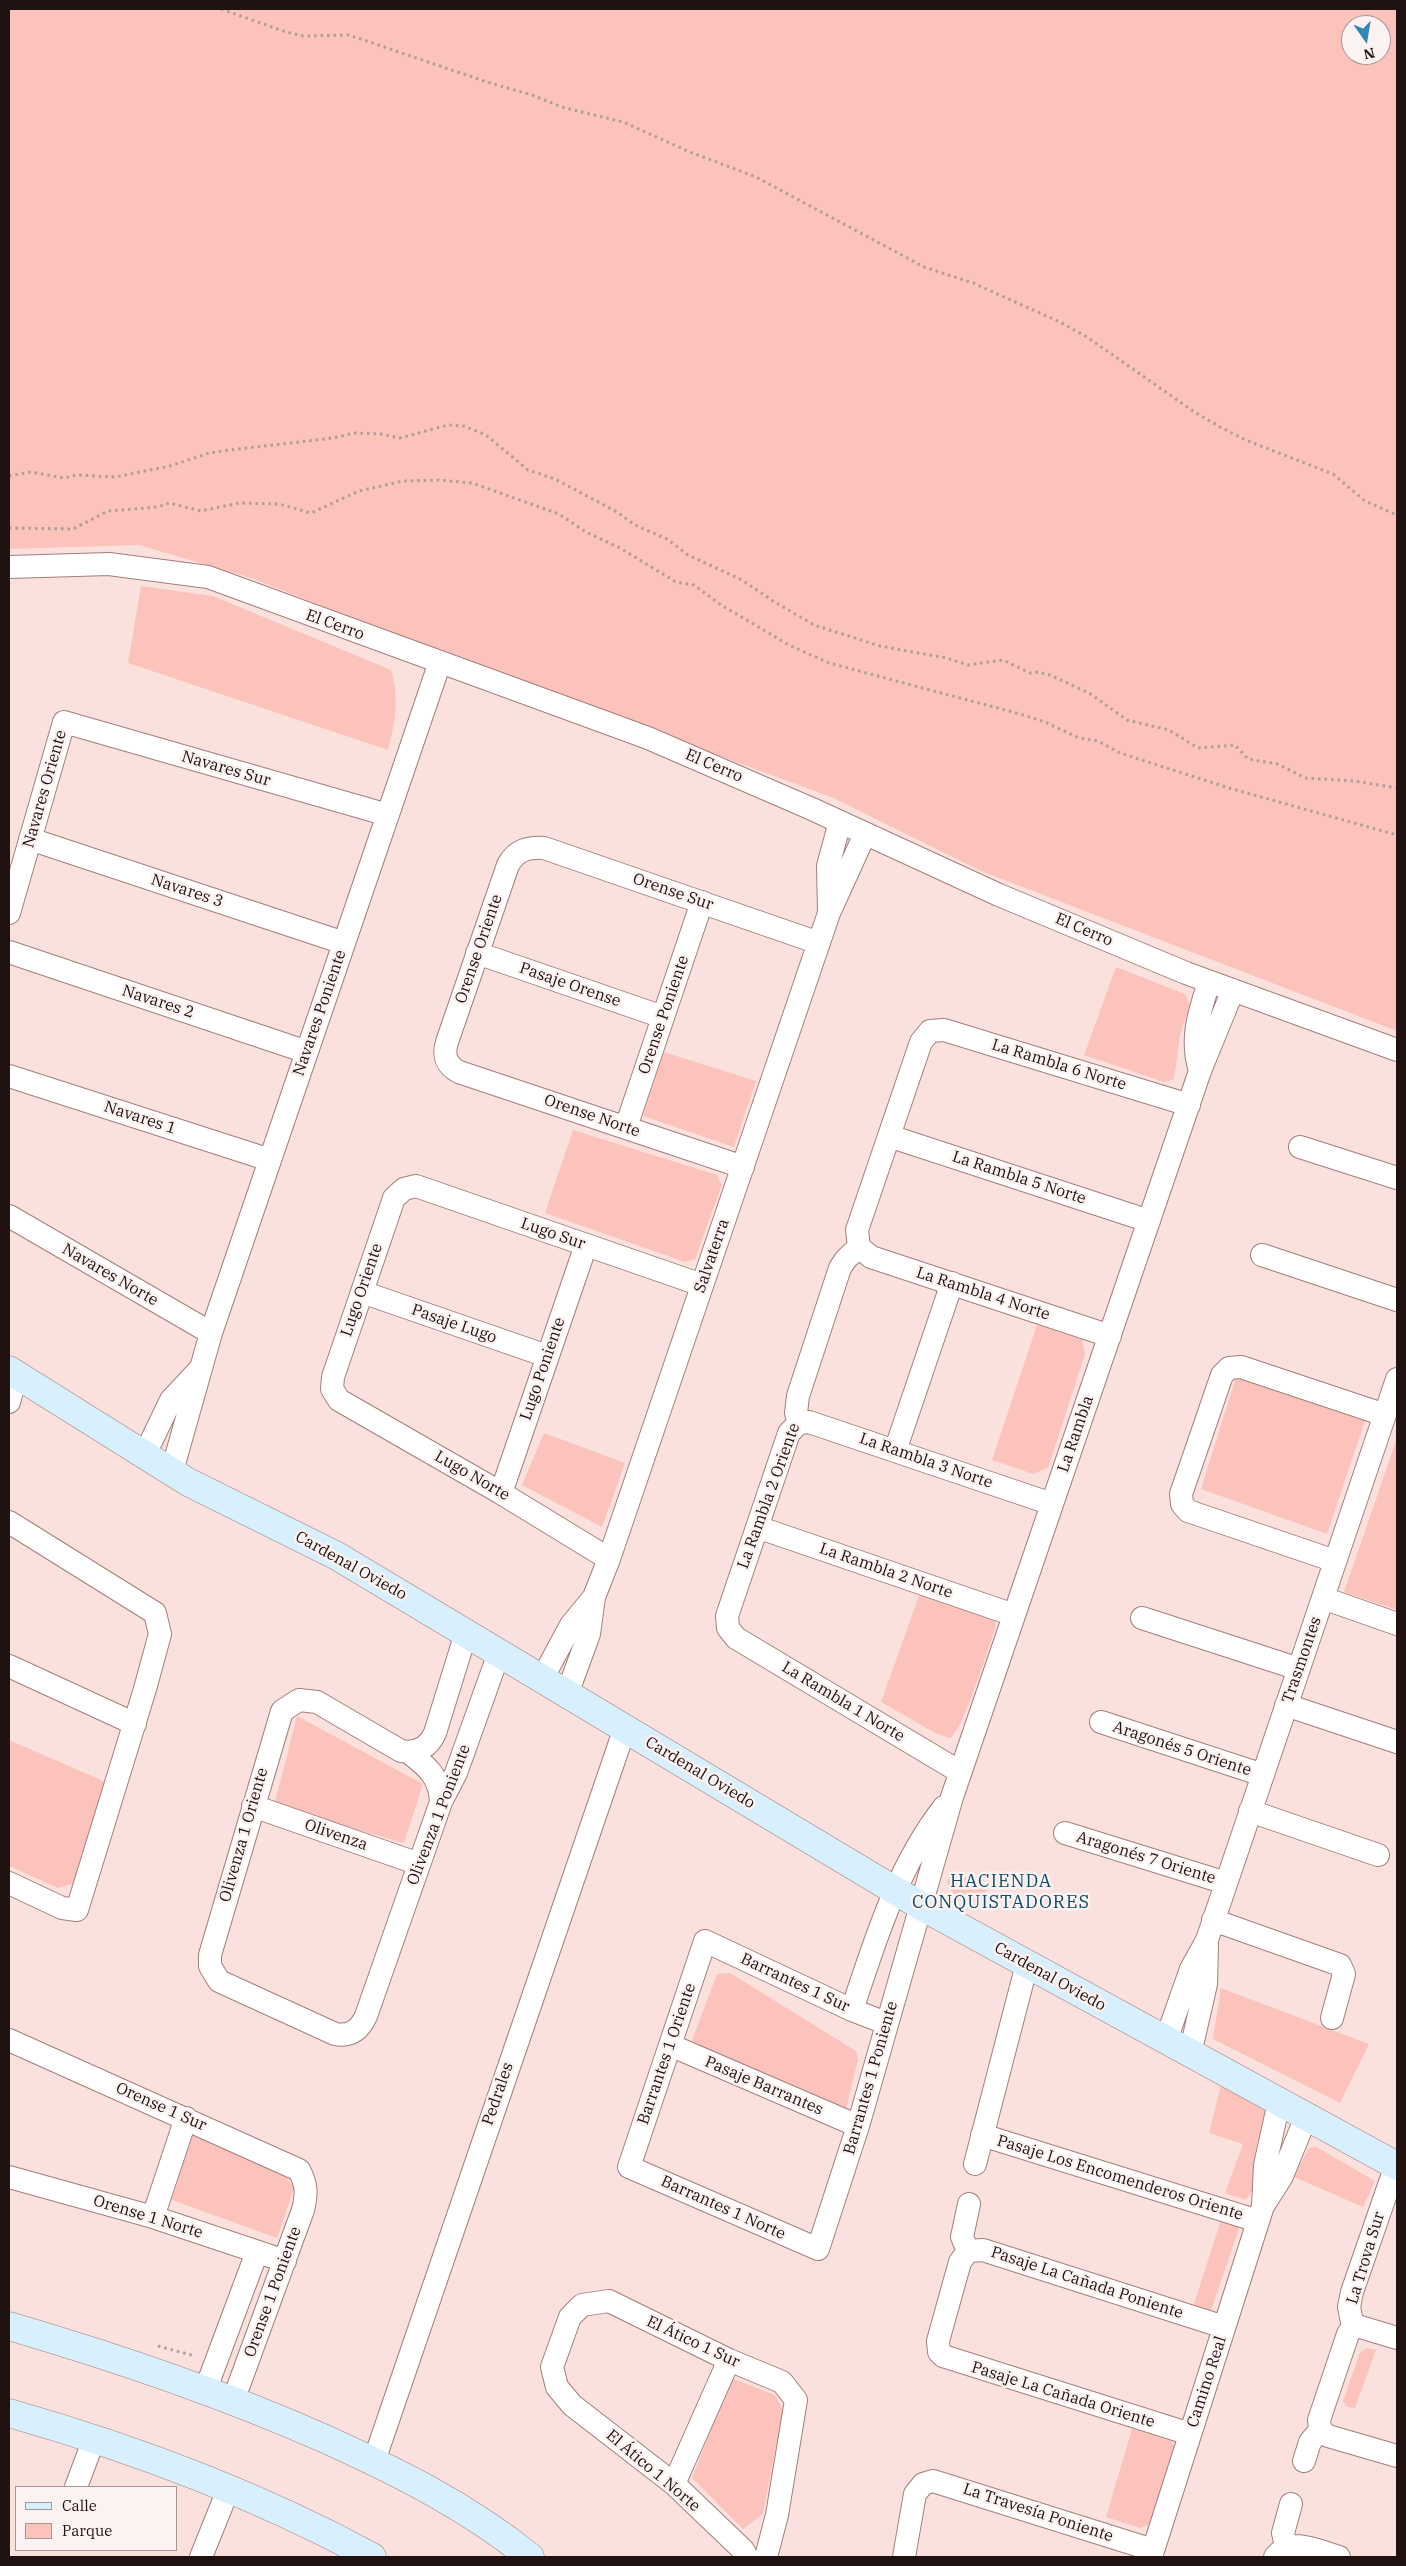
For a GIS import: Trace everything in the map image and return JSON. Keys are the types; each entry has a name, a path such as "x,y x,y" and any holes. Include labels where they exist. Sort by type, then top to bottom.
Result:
{"street":[{"name":"El Cerro","path":"9,567 109,564 208,578 648,738 840,822 999,895 1209,982 1397,1050"},
{"name":"Navares Poniente","path":"172,1471 212,1333 440,662"},
{"name":"Navares Sur","path":"64,722 388,815"},
{"name":"Navares Oriente","path":"9,913 64,722"},
{"name":"Salvaterra","path":"829,913 828,866 840,822"},
{"name":"Salvaterra","path":"567,1694 588,1634 594,1597 609,1559 829,913 865,834"},
{"name":"Navares 3","path":"30,839 344,943"},
{"name":"Orense Sur","path":"526,849 544,848 819,943"},
{"name":"Orense Oriente","path":"446,1059 447,1042 508,865 516,853 526,849"},
{"name":"Orense Poniente","path":"626,1128 702,902"},
{"name":"Navares 2","path":"9,952 307,1052"},
{"name":"Pasaje Orense","path":"478,953 663,1017"},
{"name":"La Rambla","path":"1200,1071 1194,1039 1197,1021 1209,982"},
{"name":"La Rambla","path":"921,1906 960,1772 1200,1071 1232,990"},
{"name":"La Rambla 6 Norte","path":"889,1136 923,1038 930,1031 944,1030 1189,1105"},
{"name":"Orense Norte","path":"446,1059 449,1065 459,1072 743,1167"},
{"name":"Navares 1","path":"9,1076 270,1160"},
{"name":"La Rambla 5 Norte","path":"889,1136 1149,1221"},
{"path":"859,1247 857,1230 889,1136"},
{"path":"1300,1147 1397,1178"},
{"name":"Lugo Sur","path":"404,1189 422,1188 702,1285"},
{"name":"Lugo Oriente","path":"335,1394 332,1388 333,1377 392,1204 398,1194 404,1189"},
{"name":"Navares Norte","path":"9,1216 212,1333"},
{"name":"Lugo Poniente","path":"501,1493 586,1245"},
{"name":"La Rambla 4 Norte","path":"859,1247 871,1257 1110,1336"},
{"name":"La Rambla 2 Oriente","path":"728,1628 727,1616 757,1527 790,1433 799,1423 796,1413 798,1396 840,1268 846,1259 859,1247"},
{"path":"1262,1255 1397,1300"},
{"path":"895,1451 952,1284"},
{"name":"Pasaje Lugo","path":"362,1292 548,1356"},
{"name":"Navares Poniente","path":"145,1454 171,1400 203,1365"},
{"path":"1336,1561 1188,1512 1182,1504 1181,1494 1222,1375 1229,1368 1241,1367 1385,1415"},
{"path":"9,1402 13,1372"},
{"name":"Cardenal Oviedo","path":"13,1372 188,1482 337,1556 921,1906 1397,2166"},
{"name":"Trasmontes","path":"1166,2040 1191,1969 1210,1930 1397,1380"},
{"name":"Lugo Norte","path":"335,1394 349,1407 501,1493 609,1559"},
{"name":"La Rambla 3 Norte","path":"799,1423 810,1422 1052,1504"},
{"path":"9,1522 155,1613 160,1634 135,1724 77,1910 62,1908 9,1883"},
{"name":"La Rambla 2 Norte","path":"757,1527 1014,1616"},
{"name":"Salvaterra","path":"542,1679 571,1625 594,1597"},
{"path":"1323,1598 1397,1624"},
{"path":"1142,1618 1299,1669"},
{"name":"La Rambla 1 Norte","path":"728,1628 736,1638 960,1772"},
{"path":"408,1752 422,1749 432,1741 466,1633"},
{"name":"Olivenza 1 Poniente","path":"354,2032 363,2024 441,1802 456,1773 498,1653"},
{"path":"9,1666 135,1724"},
{"name":"Olivenza 1 Oriente","path":"354,2032 335,2034 224,1984 214,1974 210,1966 210,1955 279,1717 293,1702 306,1699 317,1702 393,1747 408,1752"},
{"path":"1286,1705 1397,1742"},
{"name":"Aragonés 5 Oriente","path":"1101,1722 1263,1775"},
{"name":"Pedrales","path":"374,2461 625,1728"},
{"path":"408,1752 435,1777 440,1790 441,1802"},
{"name":"La Rambla","path":"897,1892 923,1835 952,1797"},
{"name":"Olivenza","path":"253,1806 419,1864"},
{"path":"1250,1811 1378,1855"},
{"name":"Aragonés 7 Oriente","path":"1065,1833 1226,1883"},
{"path":"852,2010 877,1936 897,1892"},
{"name":"Barrantes 1 Poniente","path":"818,2249 858,2126 921,1906"},
{"path":"1210,1930 1340,1965 1344,1974 1332,2018"},
{"name":"Trasmontes","path":"1190,2054 1206,1984 1210,1930"},
{"name":"Barrantes 1 Sur","path":"705,1941 852,2010 886,2023"},
{"name":"Barrantes 1 Oriente","path":"629,2167 705,1941"},
{"path":"975,2164 1027,1964"},
{"name":"Orense 1 Sur","path":"9,2040 282,2160 298,2170 306,2182"},
{"name":"Pasaje Barrantes","path":"670,2045 858,2126"},
{"name":"Camino Real","path":"1152,2554 1260,2213 1265,2165 1279,2102"},
{"name":"Camino Real","path":"1260,2213 1282,2176 1306,2117"},
{"path":"153,2217 186,2118"},
{"name":"Pasaje Los Encomenderos Oriente","path":"982,2135 1260,2213"},
{"name":"La Trova Sur","path":"1304,2461 1310,2442 1320,2430 1319,2420 1352,2327 1349,2307 1352,2292 1397,2166"},
{"name":"Barrantes 1 Norte","path":"629,2167 818,2249"},
{"name":"Orense 1 Norte","path":"9,2177 153,2217 285,2261"},
{"name":"Orense 1 Poniente","path":"233,2401 308,2193 306,2182"},
{"name":"Pasaje La Cañada Poniente","path":"969,2204 962,2237 968,2251 983,2250 1224,2327"},
{"name":"Pasaje La Cañada Oriente","path":"968,2251 962,2258 958,2271 938,2341 939,2352 948,2359 1190,2434"},
{"name":"Orense 1 Poniente","path":"205,2391 257,2252"},
{"name":"El Ático 1 Sur","path":"557,2387 552,2367 570,2317 582,2305 609,2302 729,2360 782,2382 796,2400 776,2515"},
{"path":"9,2326 119,2360 233,2401 374,2461 446,2499 487,2525 530,2557"},
{"path":"1352,2327 1357,2326 1397,2338"},
{"path":"674,2484 729,2360"},
{"name":"El Ático 1 Norte","path":"557,2387 572,2404 674,2484 742,2555"},
{"path":"9,2413 94,2439 184,2471 228,2490 362,2555"},
{"path":"1320,2430 1328,2436 1397,2456"},
{"path":"76,2486 94,2439"},
{"name":"La Travesía Poniente","path":"904,2557 916,2494 923,2484 938,2481 1152,2554"},
{"path":"201,2557 228,2490"},
{"path":"1280,2552 1291,2504"},
{"path":"742,2555 776,2515"},
{"path":"766,2557 776,2515"},
{"path":"1280,2552 1297,2545 1339,2557"}],"path":[{"path":"221,9 286,32 303,36 349,35 525,93 570,110 623,122 690,152 756,177 924,267 973,283 1060,322 1087,337 1193,411 1220,427 1248,441 1333,474 1365,501 1397,515"},
{"path":"9,476 31,472 64,478 76,475 114,477 170,466 209,453 229,450 333,438 354,433 381,434 400,438 448,425 464,426 486,435 528,470 554,479 617,512 635,525 667,539 688,555 742,580 773,601 814,624 880,646 946,658 968,665 1003,660 1030,673 1038,672 1055,677 1089,693 1128,720 1169,730 1198,748 1235,746 1248,759 1278,764 1305,778 1355,781 1397,788"},
{"path":"9,528 73,529 108,511 158,508 169,503 200,511 239,503 279,504 311,514 359,490 403,481 438,480 472,483 559,514 586,532 620,548 676,582 694,585 721,605 789,645 829,663 1020,714 1045,722 1079,738 1098,741 1120,753 1230,788 1397,835"}],"green space":[{"path":"9,9 1397,9 1397,1031 981,871 831,797 502,676 251,578 139,545 9,549"},
{"path":"141,586 213,596 391,670 394,680 396,710 388,750 128,663"},
{"path":"1116,967 1185,994 1190,1005 1180,1035 1174,1079 1164,1082 1084,1055"},
{"path":"664,1052 756,1081 734,1147 643,1116"},
{"path":"573,1130 717,1175 722,1185 695,1259 685,1262 545,1213"},
{"path":"1037,1325 1082,1340 1085,1354 1048,1468 1033,1474 992,1460"},
{"path":"1236,1377 1365,1421 1327,1534 1201,1489"},
{"path":"544,1433 625,1463 602,1527 522,1485"},
{"path":"1397,1438 1397,1610 1344,1592"},
{"path":"920,1593 995,1620 996,1626 962,1721 950,1738 937,1734 881,1702"},
{"path":"297,1716 423,1784 404,1843 274,1806"},
{"path":"9,1740 108,1783 73,1884 58,1888 9,1866"},
{"path":"951,1872 988,1885 982,1905 955,1896 947,1883"},
{"path":"730,1973 856,2051 858,2060 845,2113 696,2049 692,2040 717,1974"},
{"path":"1221,1988 1369,2044 1340,2103 1213,2039"},
{"path":"1221,2085 1269,2111 1257,2143 1252,2191 1246,2200 1225,2193 1243,2144 1209,2133"},
{"path":"192,2136 234,2150 285,2175 294,2188 277,2238 172,2200"},
{"path":"1315,2146 1375,2181 1363,2207 1294,2177 1308,2149"},
{"path":"1221,2220 1240,2226 1209,2316 1192,2310"},
{"path":"1367,2348 1376,2350 1355,2408 1347,2407 1343,2401 1360,2352"},
{"path":"731,2378 775,2395 783,2410 763,2514 743,2529 692,2478"},
{"path":"1132,2429 1171,2441 1175,2448 1151,2524 1140,2528 1106,2517"}],"district":[{"name":"HACIENDA CONQUISTADORES","path":"1001,1892"}]}
